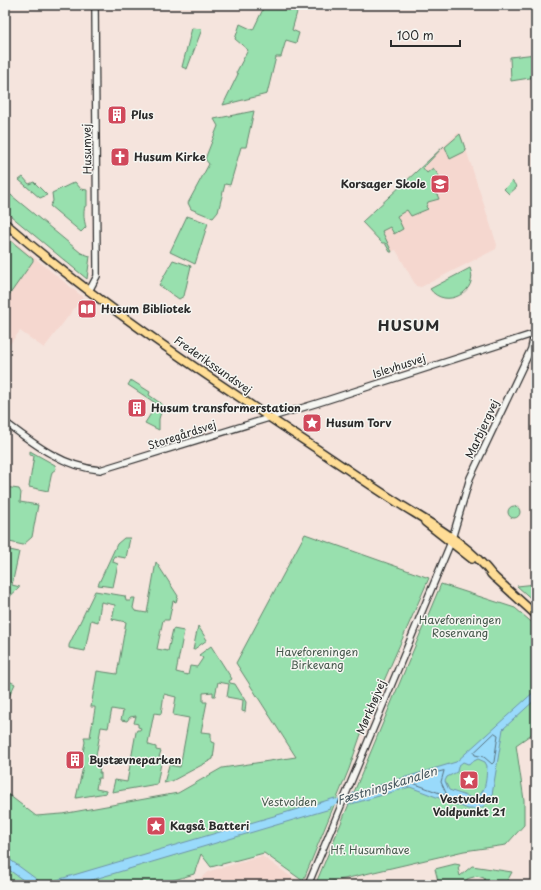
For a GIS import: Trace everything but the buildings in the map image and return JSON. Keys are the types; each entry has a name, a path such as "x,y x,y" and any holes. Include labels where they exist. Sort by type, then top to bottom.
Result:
{"main road":[{"name":"Frederikssundsvej","path":"5,223 59,269 268,418 452,539 484,564 494,577 536,615"}],"street":[{"name":"Husumvej","path":"89,291 97,276 98,264 95,5"},
{"name":"Islevhusvej","path":"268,418 535,333"},
{"name":"Marbjergvej","path":"452,539 470,478 531,349 535,333"},
{"name":"Storegårdsvej","path":"5,422 62,461 81,468 100,470 268,418"},
{"name":"Mørkhøjvej","path":"308,885 452,539"}],"shaded area":[{"name":"Korsager Skole","path":"458,133 461,134 497,245 496,249 421,287 416,286 396,250 390,252 385,243 382,243 362,222"},
{"path":"5,234 83,297 44,348 20,331 5,350"},
{"path":"262,856 300,883 299,885 191,885 210,871"}],"green space":[{"path":"265,5 299,5 292,30 299,33 296,43 286,40 281,57 276,57 267,94 223,105 238,74 236,73 248,50 235,39 240,24 253,30"},
{"path":"192,28 202,29 187,69 182,67"},
{"path":"536,54 536,77 511,81 510,57"},
{"path":"254,111 246,147 241,147 230,185 225,184 218,212 213,218 191,209 188,203 209,164 205,159 218,126 214,119"},
{"path":"460,134 466,151 450,159 445,147"},
{"path":"444,146 423,168 427,173 433,168 443,181 434,187 439,199 428,202 426,207 428,209 411,216 407,210 397,216 403,229 394,234 390,227 382,231 392,252 390,252 385,243 382,243 362,222"},
{"path":"23,177 29,184 34,182 47,195 40,198 19,180"},
{"path":"512,181 517,187 509,194 504,189"},
{"path":"75,182 81,189 87,190 87,206 85,206 84,214 86,227 81,232 50,206 53,201 52,193"},
{"path":"6,191 81,253 90,256 87,279 5,211"},
{"path":"187,216 208,223 195,264 170,252"},
{"path":"5,236 33,259 33,261 5,301"},
{"path":"173,260 191,266 184,296 179,299 159,285"},
{"path":"470,268 472,277 470,284 466,291 459,295 452,298 444,298 436,295 430,289"},
{"path":"131,380 150,392 149,395 163,405 159,419 159,430 145,423 157,404 128,385"},
{"path":"30,451 55,465 56,469 52,472 48,491 29,487 34,456 30,455"},
{"path":"5,487 19,489 21,493 20,502 38,505 32,537 23,545 5,541"},
{"path":"512,506 516,506 520,512 516,518 512,518 508,514 508,510"},
{"path":"305,534 429,578 362,731 349,769 303,881 264,853 211,867 201,854 194,874 158,885 5,885 5,792 36,816 62,814 178,793 222,768 296,757 236,663"},
{"path":"124,538 130,538 126,558 114,556 113,562 118,564 113,587 98,585 117,544"},
{"path":"5,549 19,552 12,585 20,587 5,601"},
{"path":"156,562 178,596 176,602 173,601 169,620 163,620 157,649 168,651 173,629 184,631 176,672 188,675 190,666 197,667 203,658 199,655 211,646 232,679 229,681 230,683 235,684 246,702 245,712 242,711 243,700 227,697 229,684 218,682 215,696 213,696 213,692 203,693 203,702 207,702 201,732 211,733 211,742 215,743 213,759 172,781 164,783 169,765 180,767 189,718 173,715 176,697 164,694 161,714 154,713 148,743 149,745 156,747 156,750 161,751 159,757 162,758 157,784 112,792 115,780 127,782 136,732 141,728 138,727 138,724 134,723 136,716 130,717 127,721 121,720 123,711 112,709 108,728 101,727 95,762 101,763 99,773 101,773 101,778 98,778 96,789 106,791 106,793 76,798 83,767 80,767 85,742 84,737 90,737 95,709 95,707 91,707 97,671 117,674 126,622 112,619 115,605 101,602 98,622 91,620 85,651 69,648 69,645 95,591 125,596 126,601 130,601 132,598 135,598 133,608 135,611 147,613"},
{"path":"441,584 515,608 536,626 536,731 516,745 524,800 524,825 506,845 464,851 344,879 316,883"},
{"path":"536,584 536,603 517,586"},
{"path":"198,626 207,640 193,650"},
{"path":"5,679 15,684 5,705"},
{"path":"455,864 460,865 458,868 460,876 472,866 512,872 505,885 486,885 484,878 477,876 467,879 467,885 439,885 435,869"}],"water":[{"path":"536,690 536,699 503,729 492,795 486,805 477,809 468,809 410,787 348,805 353,793 456,762","holes":["478,759 485,762 487,766 486,781 481,794 472,798 449,790 445,781 447,777 457,772 458,766 463,762 468,764"]},
{"path":"335,798 330,809 75,885 30,885 5,867 5,856 43,884"}],"waterway":[{"name":"Fæstningskanalen","path":"326,805 357,796"}],"place":[{"name":"Plus","path":"117,115"},
{"name":"Husum Kirke","path":"120,157"},
{"name":"Korsager Skole","path":"440,184"},
{"name":"Husum Bibliotek","path":"87,309"},
{"name":"Husum transformerstation","path":"137,408"},
{"name":"Husum Torv","path":"312,423"},
{"name":"Bystævneparken","path":"75,760"},
{"name":"Vestvolden Voldpunkt 21","path":"469,780"},
{"name":"Kagså Batteri","path":"156,826"}],"district":[{"name":"HUSUM","path":"409,326"}],"park label":[{"name":"Haveforeningen Rosenvang","path":"460,626"},
{"name":"Haveforeningen Birkevang","path":"317,658"},
{"name":"Vestvolden","path":"289,802"},
{"name":"Hf. Husumhave","path":"370,850"}]}
